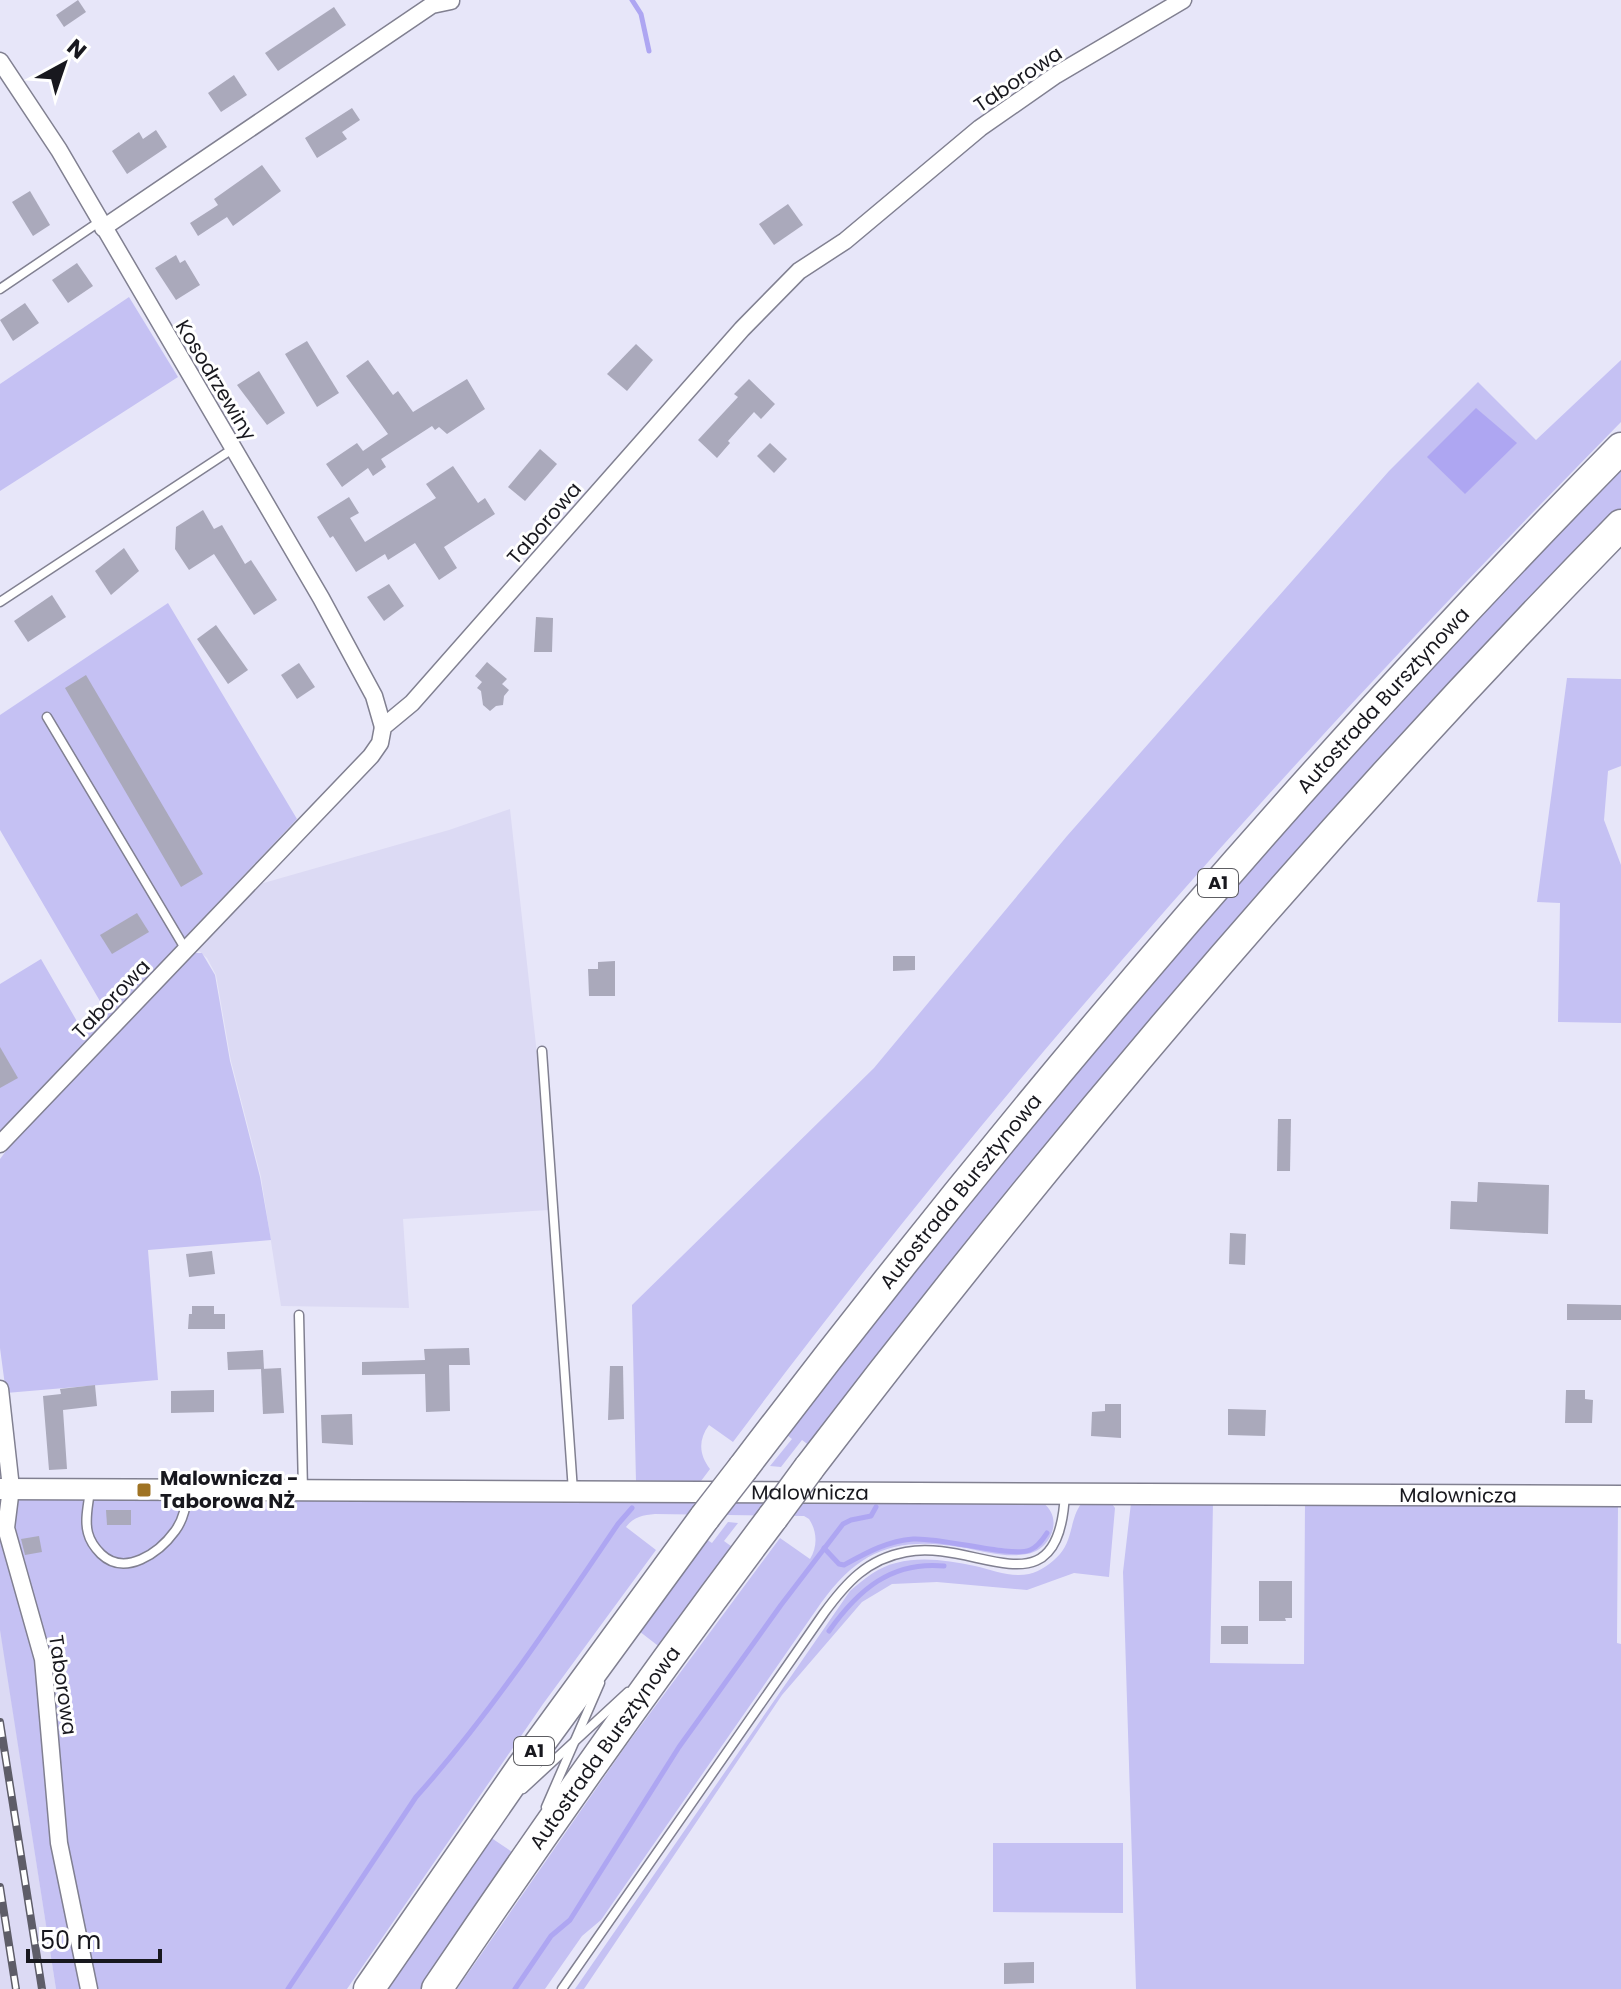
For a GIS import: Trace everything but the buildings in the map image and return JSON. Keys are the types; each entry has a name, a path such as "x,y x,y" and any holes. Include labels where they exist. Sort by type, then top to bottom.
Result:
{"highway":[{"name":"Autostrada Bursztynowa","path":"369,1989 627,1620 975,1171 1120,997 1394,687 1621,448"},
{"name":"Autostrada Bursztynowa","path":"437,1989 524,1859 670,1653 809,1468 1027,1190 1184,1004 1421,736 1621,525"}],"street":[{"path":"101,225 432,5 451,1"},
{"name":"Taborowa","path":"0,1144 371,756 380,743 383,727 412,703 742,329 799,271 845,241 980,128 1056,75 1176,2"},
{"name":"Kosodrzewiny","path":"0,61 59,150 234,448 358,665 374,696 383,727"},
{"name":"Taborowa","path":"0,1389 6,1528 43,1659 59,1843 89,1989"},
{"name":"Malownicza","path":"6,1488 1621,1496"}],"lane":[{"path":"0,289 101,225"},
{"path":"0,602 234,448"},
{"path":"47,717 186,951"},
{"path":"542,1051 573,1491"},
{"path":"299,1315 303,1491"},
{"path":"90,1488 88,1533 93,1545 115,1563 131,1563 159,1549 176,1530 184,1514 188,1490"},
{"path":"562,1989 816,1623 853,1577 884,1558 915,1550 939,1551 1016,1565 1037,1560 1058,1540 1066,1492"},
{"path":"524,1859 627,1620"},
{"path":"478,1830 670,1653"}],"shaded area":[{"path":"129,297 178,377 0,491 0,384"},
{"path":"1621,360 1621,422 1387,666 1159,917 941,1175 733,1442 709,1425 701,1447 710,1469 701,1481 636,1482 632,1305 874,1068 1067,836 1389,471 1478,382 1536,440"},
{"path":"1476,408 1517,443 1465,494 1427,457"},
{"path":"1621,464 1621,509 1556,576 810,1446 802,1440 781,1467 770,1466 792,1439 782,1431 904,1277 1298,809"},
{"path":"168,603 297,819 0,1133 0,984 41,959 82,1030 104,1008 0,830 0,715"},
{"path":"1567,678 1621,679 1621,766 1608,771 1604,820 1621,865 1621,1023 1558,1022 1560,903 1537,902"},
{"path":"510,809 536,1045 549,1210 403,1219 409,1308 281,1306 261,1177 231,1061 216,975 207,958 192,945 250,887 449,830"},
{"path":"192,953 202,953 215,975 230,1061 260,1177 271,1240 148,1250 158,1380 6,1393 0,1348 0,1159 15,1139"},
{"path":"14,1498 1043,1503 1053,1517 1053,1525 1052,1533 1043,1546 1027,1554 1004,1555 942,1545 902,1545 867,1558 851,1569 821,1603 601,1920 582,1936 545,1989 457,1989 625,1747 780,1538 810,1559 815,1534 809,1519 804,1516 655,1514 639,1517 626,1527 656,1550 543,1704 347,1989 95,1989 72,1886 13,1524"},
{"path":"1110,1501 1115,1508 1109,1577 1074,1573 1027,1590 937,1582 892,1584 862,1602 782,1695 584,1989 575,1989 850,1591 883,1567 916,1560 955,1562 1009,1574 1033,1573 1060,1554 1081,1504"},
{"path":"1213,1502 1210,1663 1304,1664 1305,1503 1618,1506 1621,1989 1136,1989 1123,1572 1131,1503"},
{"path":"0,1519 36,1666 48,1811 83,1989 56,1989 0,1630"},
{"path":"728,1522 738,1523 724,1541 735,1549 661,1648 635,1628 703,1537 712,1543"},
{"path":"0,1627 24,1782 56,1989 0,1989"},
{"path":"487,1835 515,1854 423,1989 384,1989"},
{"path":"993,1843 1123,1843 1123,1913 993,1912"}],"waterway":[{"path":"632,0 641,14 649,51"},
{"path":"515,1989 551,1936 570,1920 679,1747 781,1605 843,1524 871,1516 876,1507"},
{"path":"288,1989 416,1797 496,1699 632,1508"},
{"path":"824,1548 839,1564 844,1565 877,1548 903,1540 926,1539 1021,1552 1035,1547 1047,1533"},
{"path":"829,1631 852,1603 878,1581 908,1568 944,1566"}],"railway":[{"path":"0,1722 42,1989"},
{"path":"0,1887 16,1989"}],"place":[{"name":"Malownicza - Taborowa NŻ","path":"144,1490"}]}
